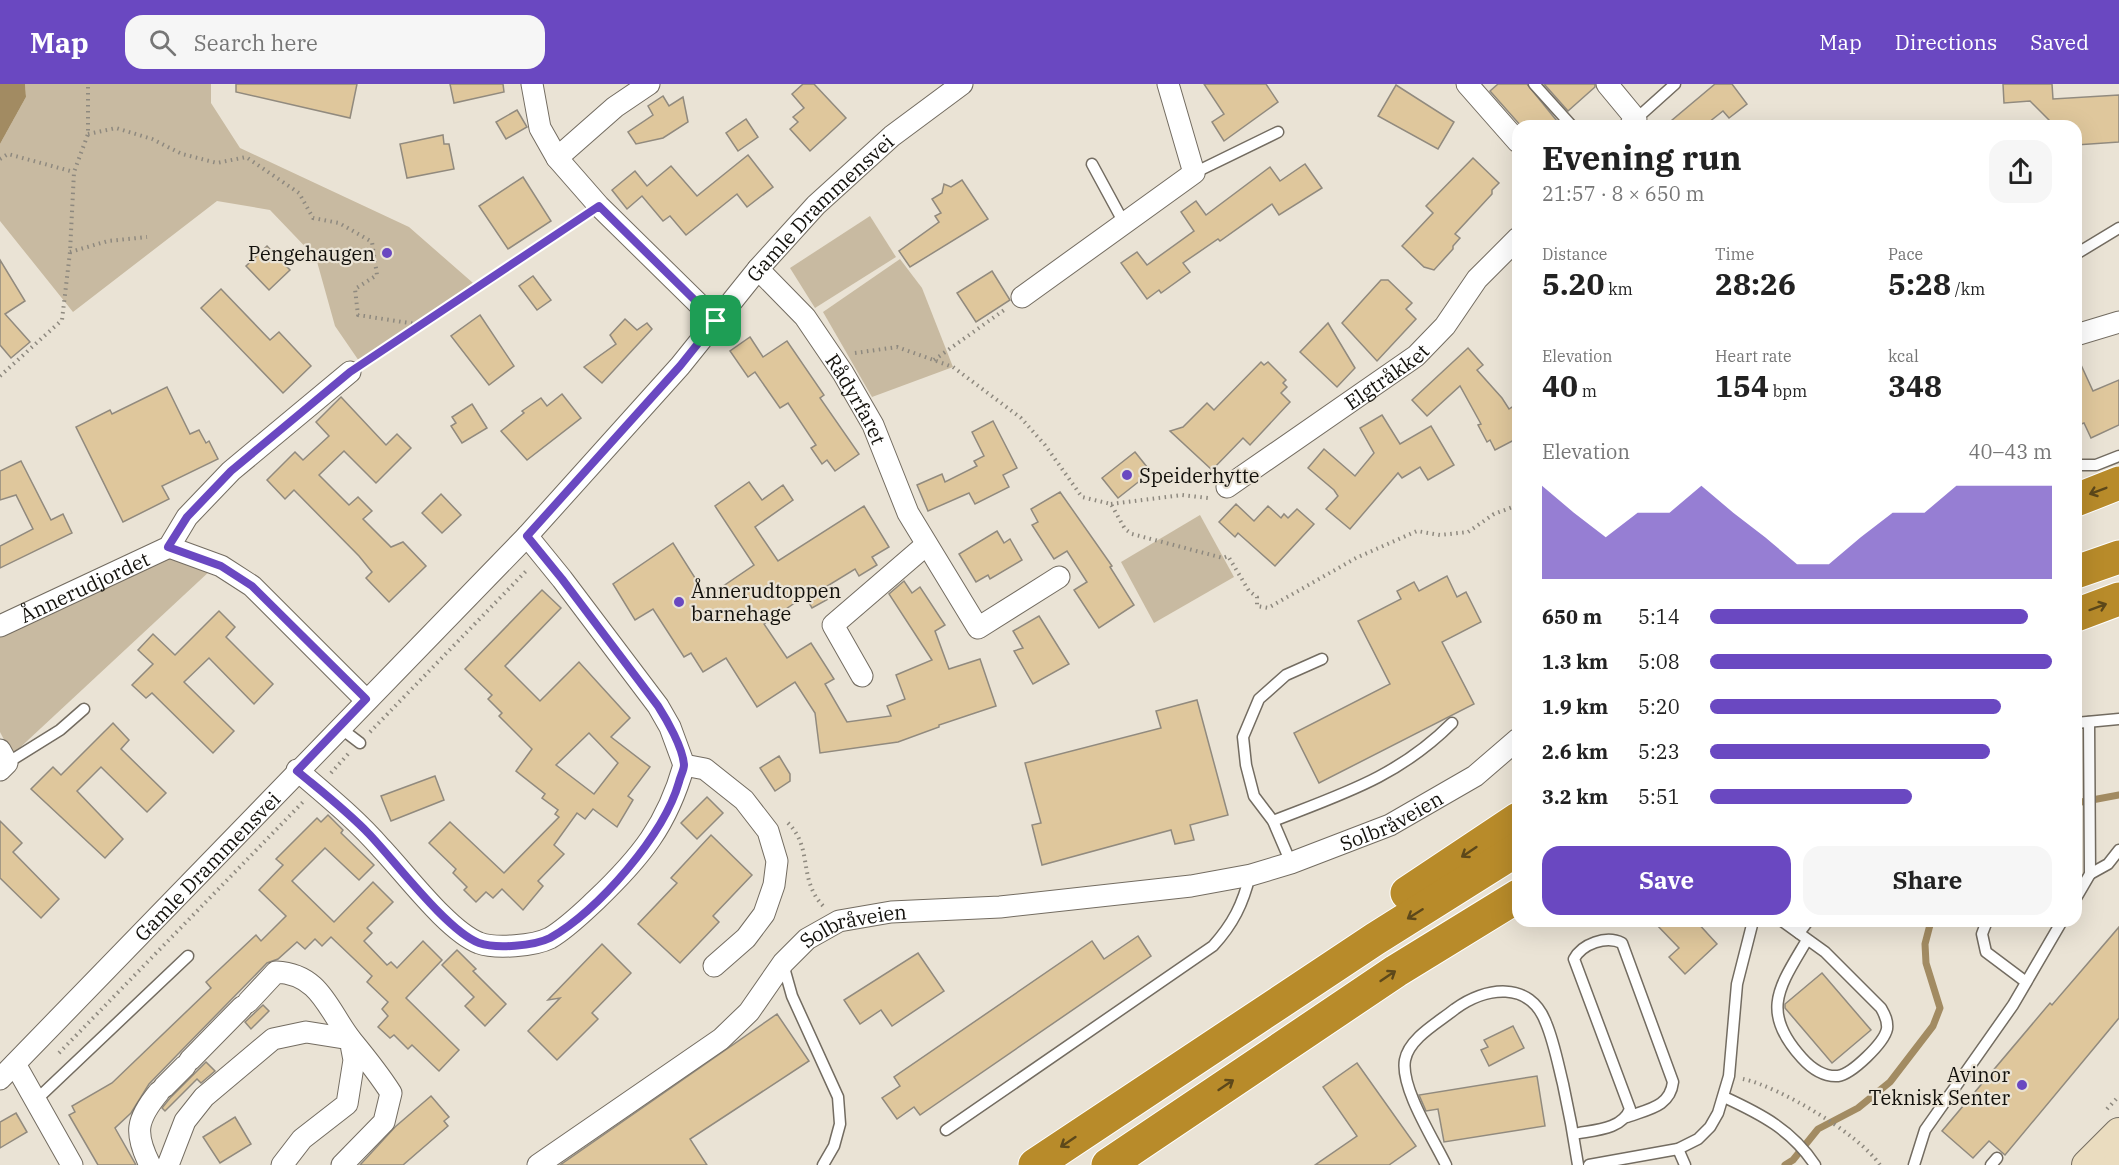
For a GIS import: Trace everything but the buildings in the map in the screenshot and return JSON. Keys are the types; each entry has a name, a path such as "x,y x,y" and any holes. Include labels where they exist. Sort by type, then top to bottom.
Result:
{"highway":[{"path":"2082,498 2119,483"},
{"path":"2082,570 2119,557"},
{"path":"2082,613 2119,599"},
{"path":"1101,1120 1156,1061 1512,823"},
{"path":"1035,1165 1375,939 1512,853"},
{"path":"1108,1165 1396,971 1512,900"},
{"path":"1144,1165 1199,1104"}],"main road":[{"path":"2087,1165 2119,1133"}],"street":[{"path":"532,84 540,128 556,158 599,206 716,321"},
{"path":"556,158 615,107 649,84"},
{"name":"Gamle Drammensvei","path":"8,1071 366,699 527,536 680,366 758,269 816,205 892,136 962,84"},
{"path":"1022,297 1194,173 1168,84"},
{"path":"1607,84 1631,120"},
{"path":"1477,87 1512,134"},
{"name":"Elgtråkket","path":"1227,487 1416,357 1446,326 1478,279 1512,244"},
{"name":"Rådyrfaret","path":"758,269 805,318 835,360 873,425 908,513 978,628 1059,577"},
{"path":"2082,333 2119,322"},
{"name":"Ånnerudjordet","path":"0,626 168,547 187,517 231,471 350,372"},
{"path":"297,771 367,832 453,927 479,943 507,947 549,938 582,914 618,879 654,837 674,798 684,765 670,727 658,706 527,536"},
{"path":"862,676 833,625 926,545"},
{"name":"Ånnerudjordet","path":"168,547 221,566 252,586 366,699"},
{"name":"Solbråveien","path":"538,1165 721,1039 749,1012 783,963 807,939 839,921 891,912 1036,903 1191,886 1251,874 1291,863 1390,825 1475,776 1512,744"},
{"path":"684,765 705,769 744,800 768,831 777,861 774,885 764,914 746,938 714,966"},
{"path":"150,1165 140,1144 139,1126 144,1109 276,972 294,973 313,987 333,1010 350,1039 369,1060 391,1094 384,1122 342,1165"},
{"path":"168,1165 185,1120 204,1097 273,1039 306,1032 350,1039"},
{"path":"282,1165 302,1139 347,1104 354,1060 350,1039"},
{"path":"8,1071 36,1100 72,1165"}],"lane":[{"path":"1534,84 1567,120"},
{"path":"1636,120 1675,84"},
{"path":"1194,173 1278,132"},
{"path":"1092,164 1124,224"},
{"path":"2082,250 2119,228"},
{"path":"2082,465 2097,465 2119,456"},
{"path":"1291,863 1273,821 1254,796 1245,765 1243,737 1259,699 1286,675 1322,659"},
{"path":"2,761 60,730 84,709"},
{"path":"2082,723 2119,719"},
{"path":"2082,888 2090,874 2089,722"},
{"path":"1273,821 1357,788 1397,768 1429,746 1452,723"},
{"path":"339,727 360,743"},
{"path":"2090,874 2108,864 2119,850"},
{"path":"946,1130 1213,946 1233,923 1245,898 1251,874"},
{"path":"1589,1165 1678,1149 1698,1139 1710,1126 1724,1097 1729,1076 1737,984 1752,927"},
{"path":"1790,927 1803,936 1848,973 1881,1008 1886,1017 1887,1028 1880,1043 1857,1065 1838,1076 1827,1075 1808,1064 1787,1042 1776,1013 1781,985 1803,936 1806,927"},
{"path":"1985,927 1982,934 1986,952 2026,982"},
{"path":"1914,1165 1925,1130 2026,982 2058,927"},
{"path":"1574,1134 1612,1126 1627,1117 1665,1103 1671,1094 1673,1082 1622,943 1614,939 1599,941 1578,951 1574,959 1629,1101 1627,1117"},
{"path":"36,1100 188,956"},
{"path":"783,963 792,996 838,1097 840,1124 834,1146 823,1165"},
{"path":"1446,1165 1413,1098 1404,1060 1410,1047 1437,1023 1471,998 1499,990 1521,994 1536,1007 1546,1021 1574,1134 1578,1165"},
{"path":"1724,1097 1766,1116 1794,1140 1812,1161"},
{"path":"1678,1149 1685,1165"}],"path":[{"path":"0,376 62,320 70,252 74,172 88,134 88,84"},
{"path":"88,134 116,128 152,140 182,154 217,162 246,157 299,193 313,218 339,223 372,242 377,275 355,289 358,315 422,325"},
{"path":"0,159 8,154 74,172"},
{"path":"350,372 599,206"},
{"path":"70,252 108,241 147,237"},
{"path":"934,360 1022,297"},
{"path":"835,360 848,354 897,347 952,367 1021,418 1045,445 1082,497 1111,504 1182,495 1208,498 1227,487"},
{"path":"1111,504 1125,529 1132,534 1223,558 1228,556 1249,591 1257,597 1257,606 1268,608 1356,558 1417,531 1440,535 1468,532 1494,514 1512,507"},
{"path":"1729,1076 1762,1083 1815,1114 1861,1143 1880,1165"}],"shaded area":[{"path":"0,84 25,84 26,97 0,144"},
{"path":"25,84 211,84 211,103 240,148 409,227 473,283 359,361 335,326 316,258 270,210 217,201 73,312 0,221 0,144 26,97"},
{"path":"870,216 896,257 815,308 790,268"},
{"path":"900,259 922,288 953,367 872,397 823,312"},
{"path":"1200,515 1234,577 1154,623 1121,562"},
{"path":"163,540 212,569 12,755 0,732 0,622"}],"waterway":[{"path":"2082,802 2119,795"},
{"path":"1785,1165 1793,1160 1818,1129 1858,1108 1890,1082 1933,1026 1940,1008 1926,963 1925,944 1929,927"}],"place":[{"name":"Pengehaugen","path":"387,253"},
{"name":"Speiderhytte","path":"1127,475"},
{"name":"Ånnerudtoppen barnehage","path":"679,602"},
{"name":"Avinor Teknisk Senter","path":"2022,1085"}],"route":[{"path":"599,206 716,321 680,366 527,536 658,706 670,727 684,765 674,798 654,837 618,879 582,914 549,938 507,947 479,943 453,927 367,832 297,771 366,699 252,586 221,566 168,547 187,517 231,471 350,372 599,206"}]}
